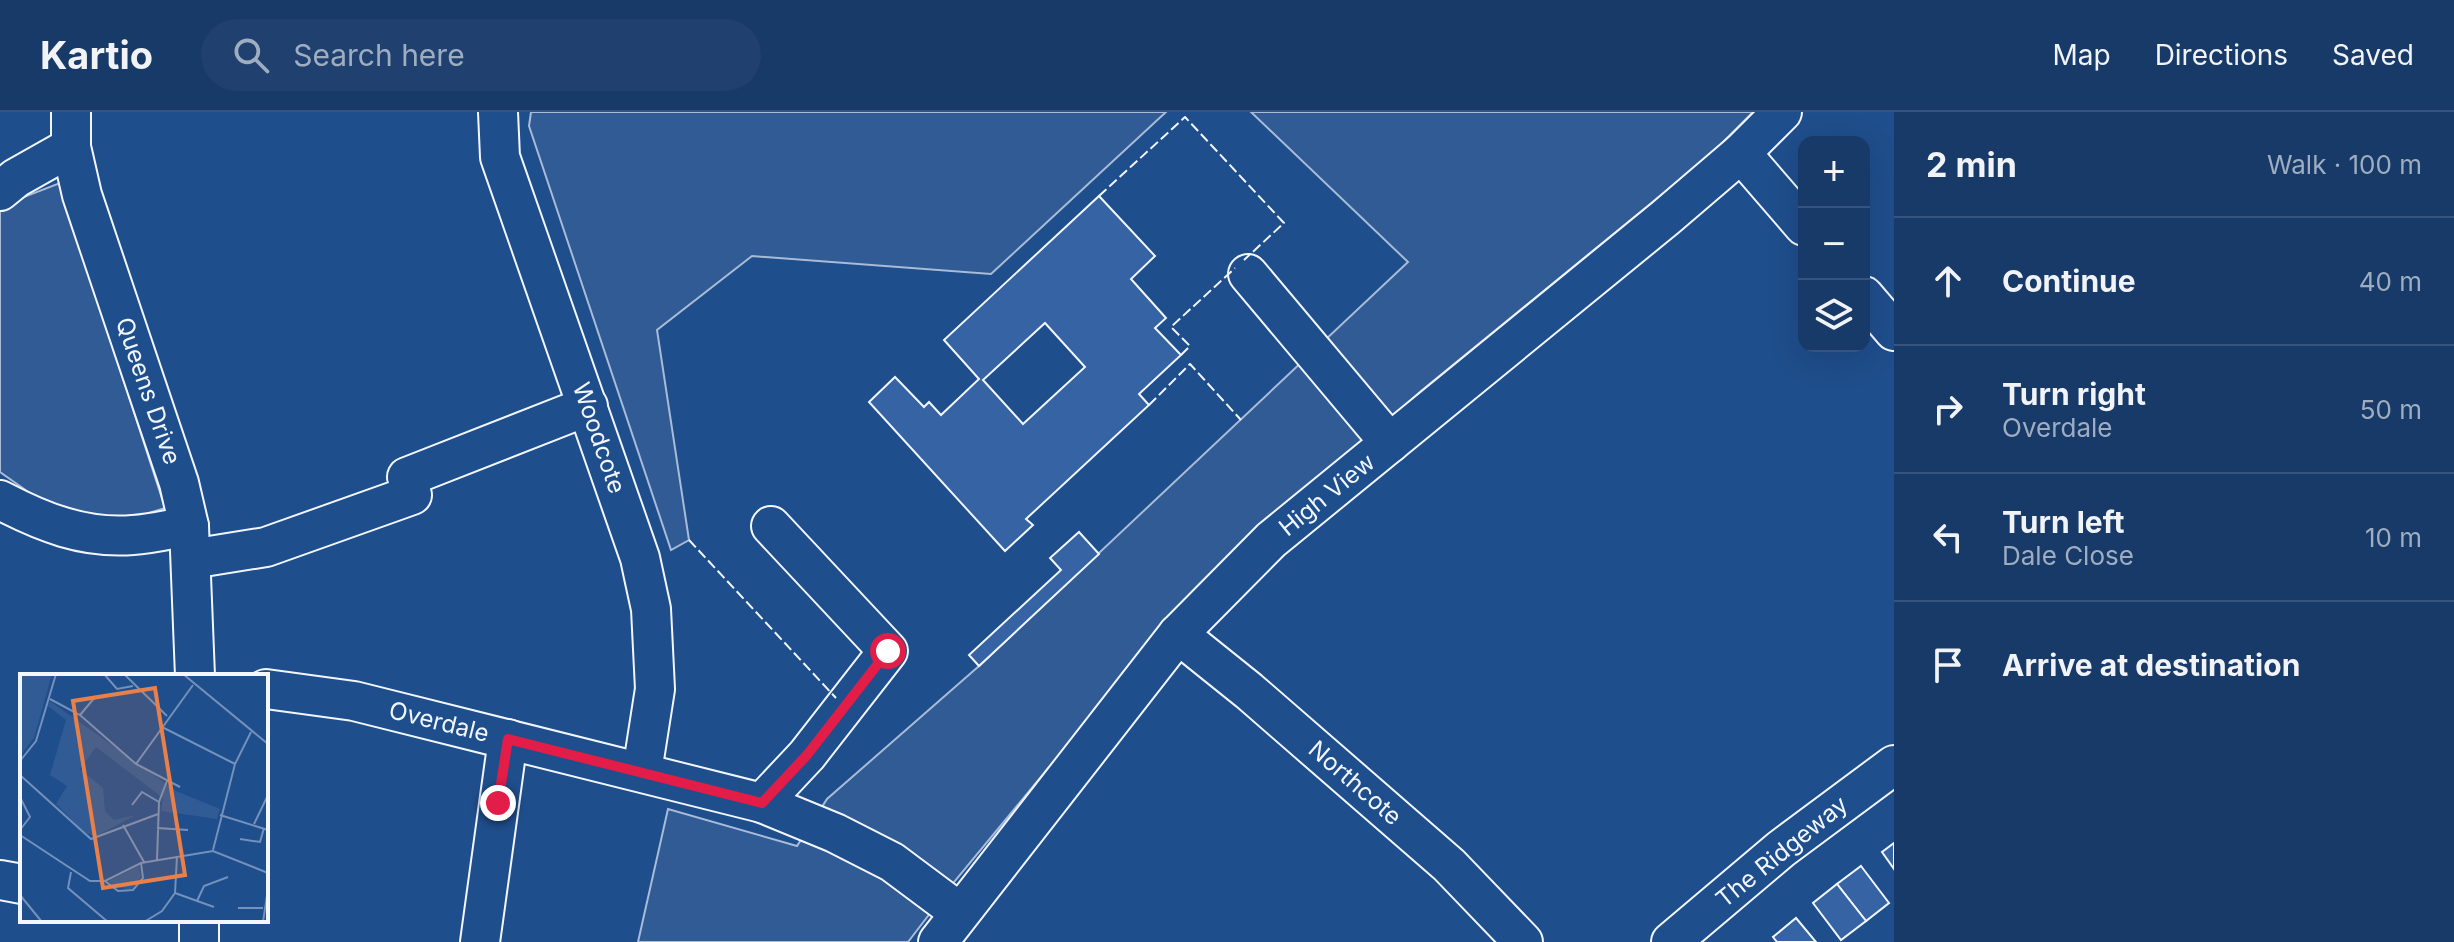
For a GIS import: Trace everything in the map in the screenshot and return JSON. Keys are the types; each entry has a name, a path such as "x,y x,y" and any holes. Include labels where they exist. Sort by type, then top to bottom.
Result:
{"street":[{"name":"Woodcote","path":"498,112 500,157 640,558 651,609 655,689 642,772"},
{"name":"High View","path":"948,927 1178,634 1271,540 1741,153 1782,112"},
{"path":"0,191 71,130"},
{"name":"Queens Drive","path":"71,130 82,195 179,483 190,543 195,674"},
{"path":"1741,153 1798,219"},
{"path":"1248,274 1390,443"},
{"path":"1870,303 1894,331"},
{"path":"0,500 43,522 78,533 266,547 412,495 407,477 588,406"},
{"path":"762,803 807,755 888,651 771,526"},
{"name":"Northcote","path":"1178,634 1249,691 1449,865 1515,939"},
{"name":"Overdale","path":"268,689 354,701 762,803 835,833 892,862 948,927"},
{"path":"480,942 508,739"},
{"name":"The Ridgeway","path":"1671,942 1781,849 1894,765"},
{"path":"0,880 20,884"}],"shaded area":[{"path":"531,112 1166,112 991,274 752,256 657,330 689,540 671,550 529,126"},
{"path":"1251,112 1753,112 1709,156 1421,391 1178,611 908,942 638,942 668,809 797,846 827,799 979,666 1408,262"},
{"path":"60,183 165,508 120,522 54,510 0,472 0,210 3,205"}],"building":[{"path":"1099,196 1155,256 1131,279 1166,318 1155,328 1181,355 1139,394 1149,405 1026,519 1033,525 1005,551 869,402 895,377 924,407 929,402 941,415 979,379 944,340","holes":["1045,323 1085,367 1023,424 983,380"]},
{"path":"1079,532 1099,554 979,666 969,655 1061,570 1050,558"},
{"path":"1894,843 1894,869 1882,852"},
{"path":"1861,866 1889,903 1866,921 1837,884"},
{"path":"1837,884 1866,921 1841,940 1813,903"},
{"path":"1796,918 1816,942 1777,942 1773,937"}],"fence":[{"path":"1099,196 1185,117 1284,223 1244,260"},
{"path":"1181,355 1190,346 1171,327 1235,268"},
{"path":"1149,405 1190,364 1241,420"},
{"path":"689,540 836,698"}],"route":[{"path":"498,803 508,739 762,803 807,755 888,651"}]}
